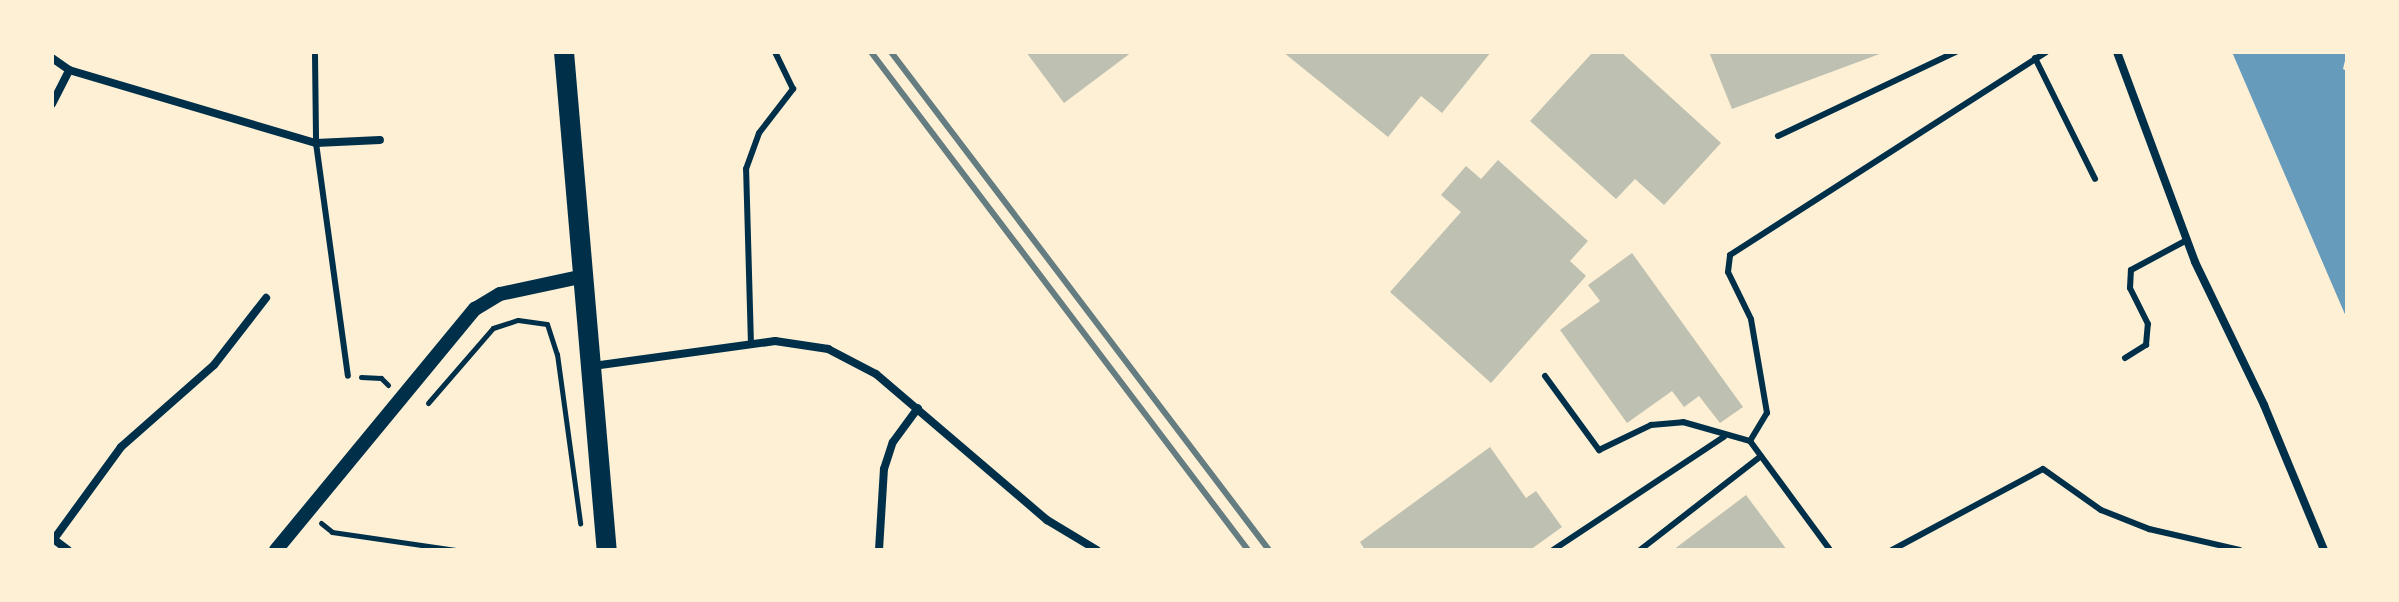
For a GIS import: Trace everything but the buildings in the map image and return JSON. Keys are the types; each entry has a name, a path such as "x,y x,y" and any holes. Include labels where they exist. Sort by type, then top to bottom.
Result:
{"main road":[{"path":"564,52 580,277 607,550"}],"street":[{"path":"2117,52 2187,240 2324,550"},
{"path":"52,58 69,70 316,143 380,140"},
{"path":"52,104 69,70"},
{"path":"276,550 475,309 500,294 580,277"},
{"path":"68,550 53,538 121,447 214,365 266,298"},
{"path":"590,366 775,341 828,349 876,374 1047,520 1097,550"},
{"path":"879,550 884,469 893,442 918,408"}],"lane":[{"path":"751,345 746,169 759,133 793,89 775,52"},
{"path":"1778,136 1956,52"},
{"path":"1750,441 1767,413 1751,319 1728,272 1730,255 2046,52"},
{"path":"315,55 316,143 348,376"},
{"path":"2035,58 2095,179"},
{"path":"2125,358 2146,345 2148,324 2130,288 2131,270 2187,240"},
{"path":"1545,376 1599,450 1651,425 1683,422 1724,437 1750,441 1830,550"},
{"path":"1553,550 1724,437"},
{"path":"1640,550 1761,456"},
{"path":"1892,550 2043,469 2101,510 2149,529 2240,550"}],"path":[{"path":"423,409 493,328 518,320 547,324 557,354 576,513 586,538"},
{"path":"348,376 381,378 403,399"},
{"path":"308,511 332,532 456,550"},
{"path":"316,533 333,513"}],"water":[{"path":"2232,52 2347,52 2343,69 2347,71 2347,319"}],"railway":[{"path":"871,52 1248,550"},
{"path":"891,52 1269,550"}]}
